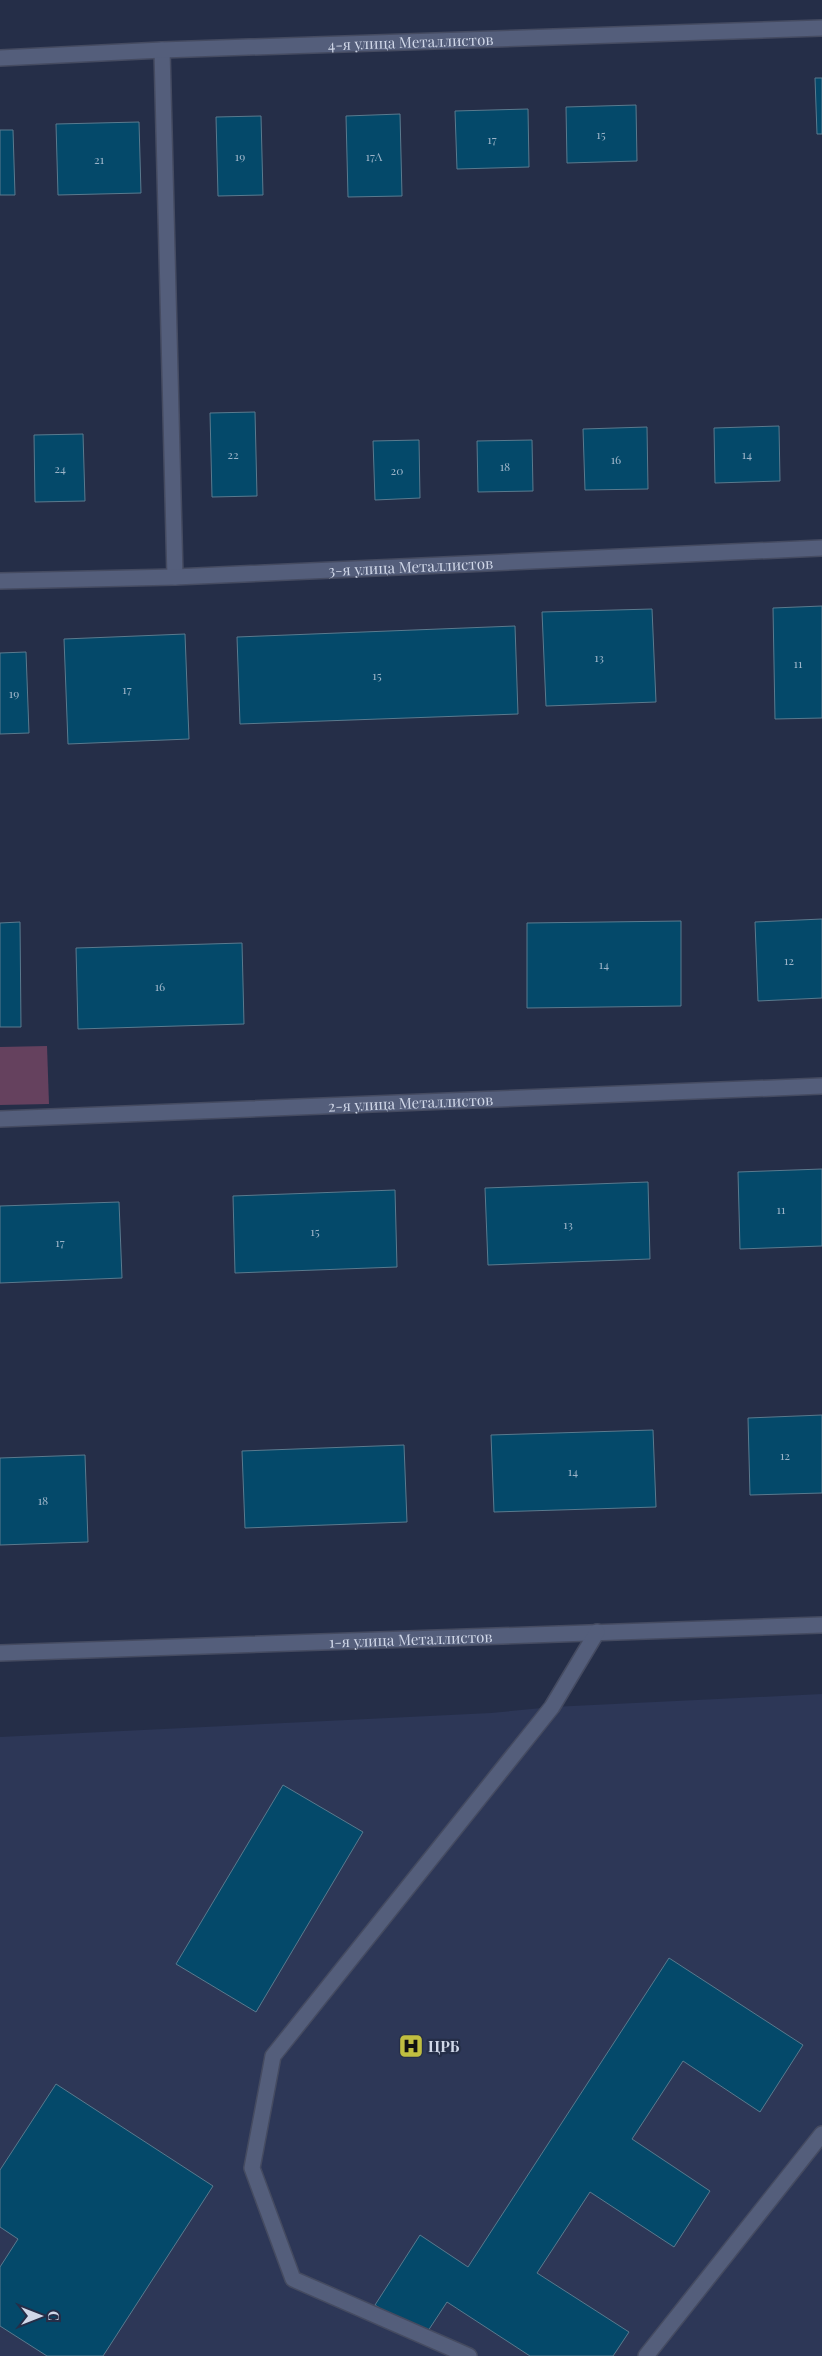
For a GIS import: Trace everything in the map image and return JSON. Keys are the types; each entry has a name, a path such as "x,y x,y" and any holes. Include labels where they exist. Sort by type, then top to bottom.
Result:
{"street":[{"name":"4-я улица Металлистов","path":"0,58 162,50 822,28"},
{"path":"162,50 175,577"},
{"name":"3-я улица Металлистов","path":"0,581 175,577 822,548"},
{"name":"2-я улица Металлистов","path":"0,1119 822,1086"},
{"name":"1-я улица Металлистов","path":"0,1653 822,1625"},
{"path":"469,2356 293,2279 252,2168 274,2056 552,1707 597,1632"},
{"path":"646,2356 822,2134"}],"shaded area":[{"path":"47,1046 49,1104 0,1105 0,1047"},
{"name":"ЦРБ","path":"822,1694 822,2356 0,2356 0,1737 491,1713 552,1707"}],"building":[{"path":"815,78 822,78 822,134 817,134"},
{"path":"636,105 637,161 567,163 566,107"},
{"path":"528,109 529,167 457,169 455,111"},
{"path":"400,114 402,196 348,197 346,116"},
{"path":"261,116 263,195 218,196 216,117"},
{"path":"139,122 141,193 58,195 56,124"},
{"path":"0,130 13,130 15,195 0,195"},
{"path":"255,412 257,496 212,497 210,413"},
{"path":"779,426 780,481 715,483 714,428"},
{"path":"647,427 648,489 585,490 583,429"},
{"path":"83,434 85,501 35,502 34,435"},
{"path":"419,440 420,498 375,500 373,441"},
{"path":"532,440 533,491 478,492 477,441"},
{"path":"822,606 822,718 775,719 773,608"},
{"path":"652,609 656,702 546,706 542,612"},
{"path":"515,626 518,714 240,724 237,637"},
{"path":"185,634 189,739 68,744 64,639"},
{"path":"26,652 29,733 0,734 0,653"},
{"path":"822,919 822,998 758,1001 755,922"},
{"path":"681,921 681,1006 527,1008 527,923"},
{"path":"20,922 21,1027 0,1027 0,923"},
{"path":"242,943 244,1024 78,1029 76,948"},
{"path":"822,1169 822,1246 740,1249 738,1172"},
{"path":"648,1182 650,1259 488,1265 485,1188"},
{"path":"395,1190 397,1267 235,1273 233,1196"},
{"path":"119,1202 122,1278 0,1283 0,1206"},
{"path":"822,1415 822,1493 750,1495 748,1418"},
{"path":"653,1430 656,1507 494,1512 491,1435"},
{"path":"404,1445 407,1522 245,1528 242,1451"},
{"path":"85,1455 88,1542 0,1545 0,1458"},
{"path":"283,1785 363,1832 256,2012 176,1964"},
{"path":"669,1958 803,2045 760,2112 683,2061 632,2139 710,2191 674,2247 590,2192 537,2273 629,2332 613,2356 530,2356 447,2302 424,2337 375,2305 420,2235 468,2267"},
{"path":"56,2084 213,2186 103,2356 47,2356 0,2326 0,2267 18,2239 0,2227 0,2170"}],"place":[{"name":"ЦРБ","path":"411,2046"}]}
